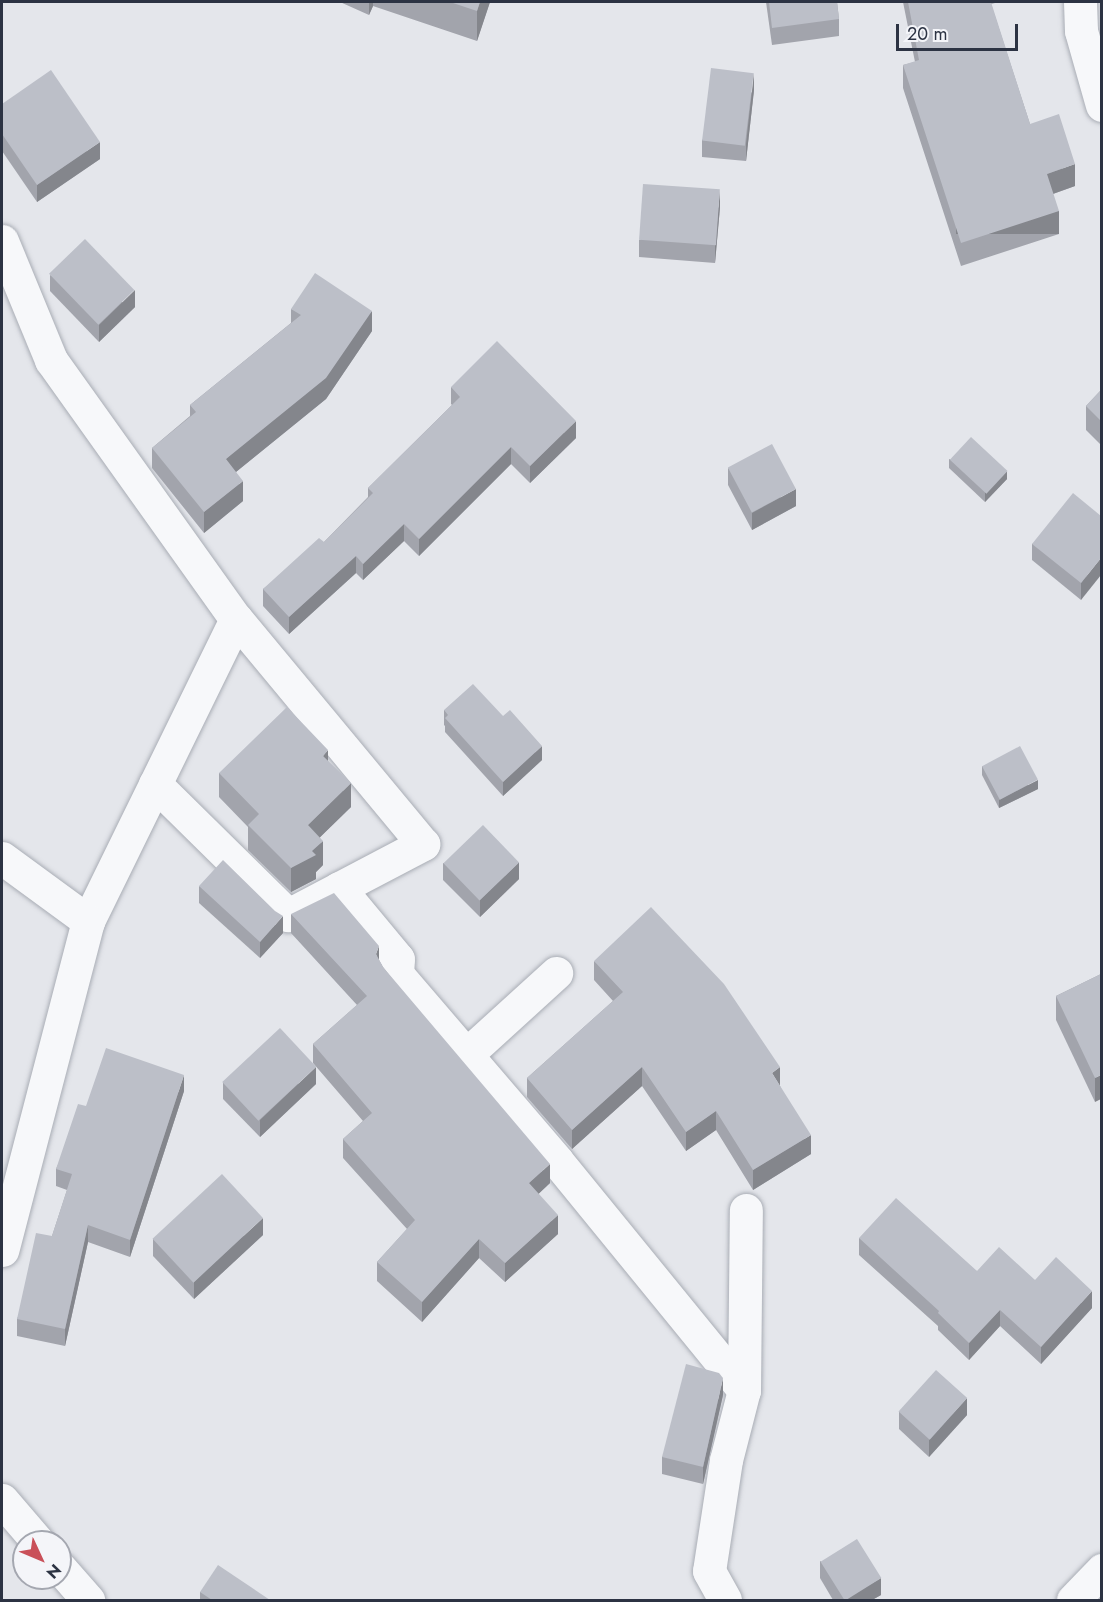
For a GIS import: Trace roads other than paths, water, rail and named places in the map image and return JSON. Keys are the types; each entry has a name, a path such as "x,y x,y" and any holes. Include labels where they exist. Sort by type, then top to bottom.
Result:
{"street":[{"path":"1088,17 1101,105"},
{"path":"2,241 51,360 236,619 423,844 288,915 154,784"},
{"path":"2,1250 88,921 236,619"},
{"path":"2,858 88,921"},
{"path":"339,888 398,959 397,975 557,1161 744,1390"},
{"path":"466,1055 556,973"},
{"path":"725,1600 709,1571 726,1460 744,1390 746,1210"},
{"path":"2,1500 28,1530"},
{"path":"1073,1600 1101,1570"},
{"path":"72,1582 88,1600"}]}
